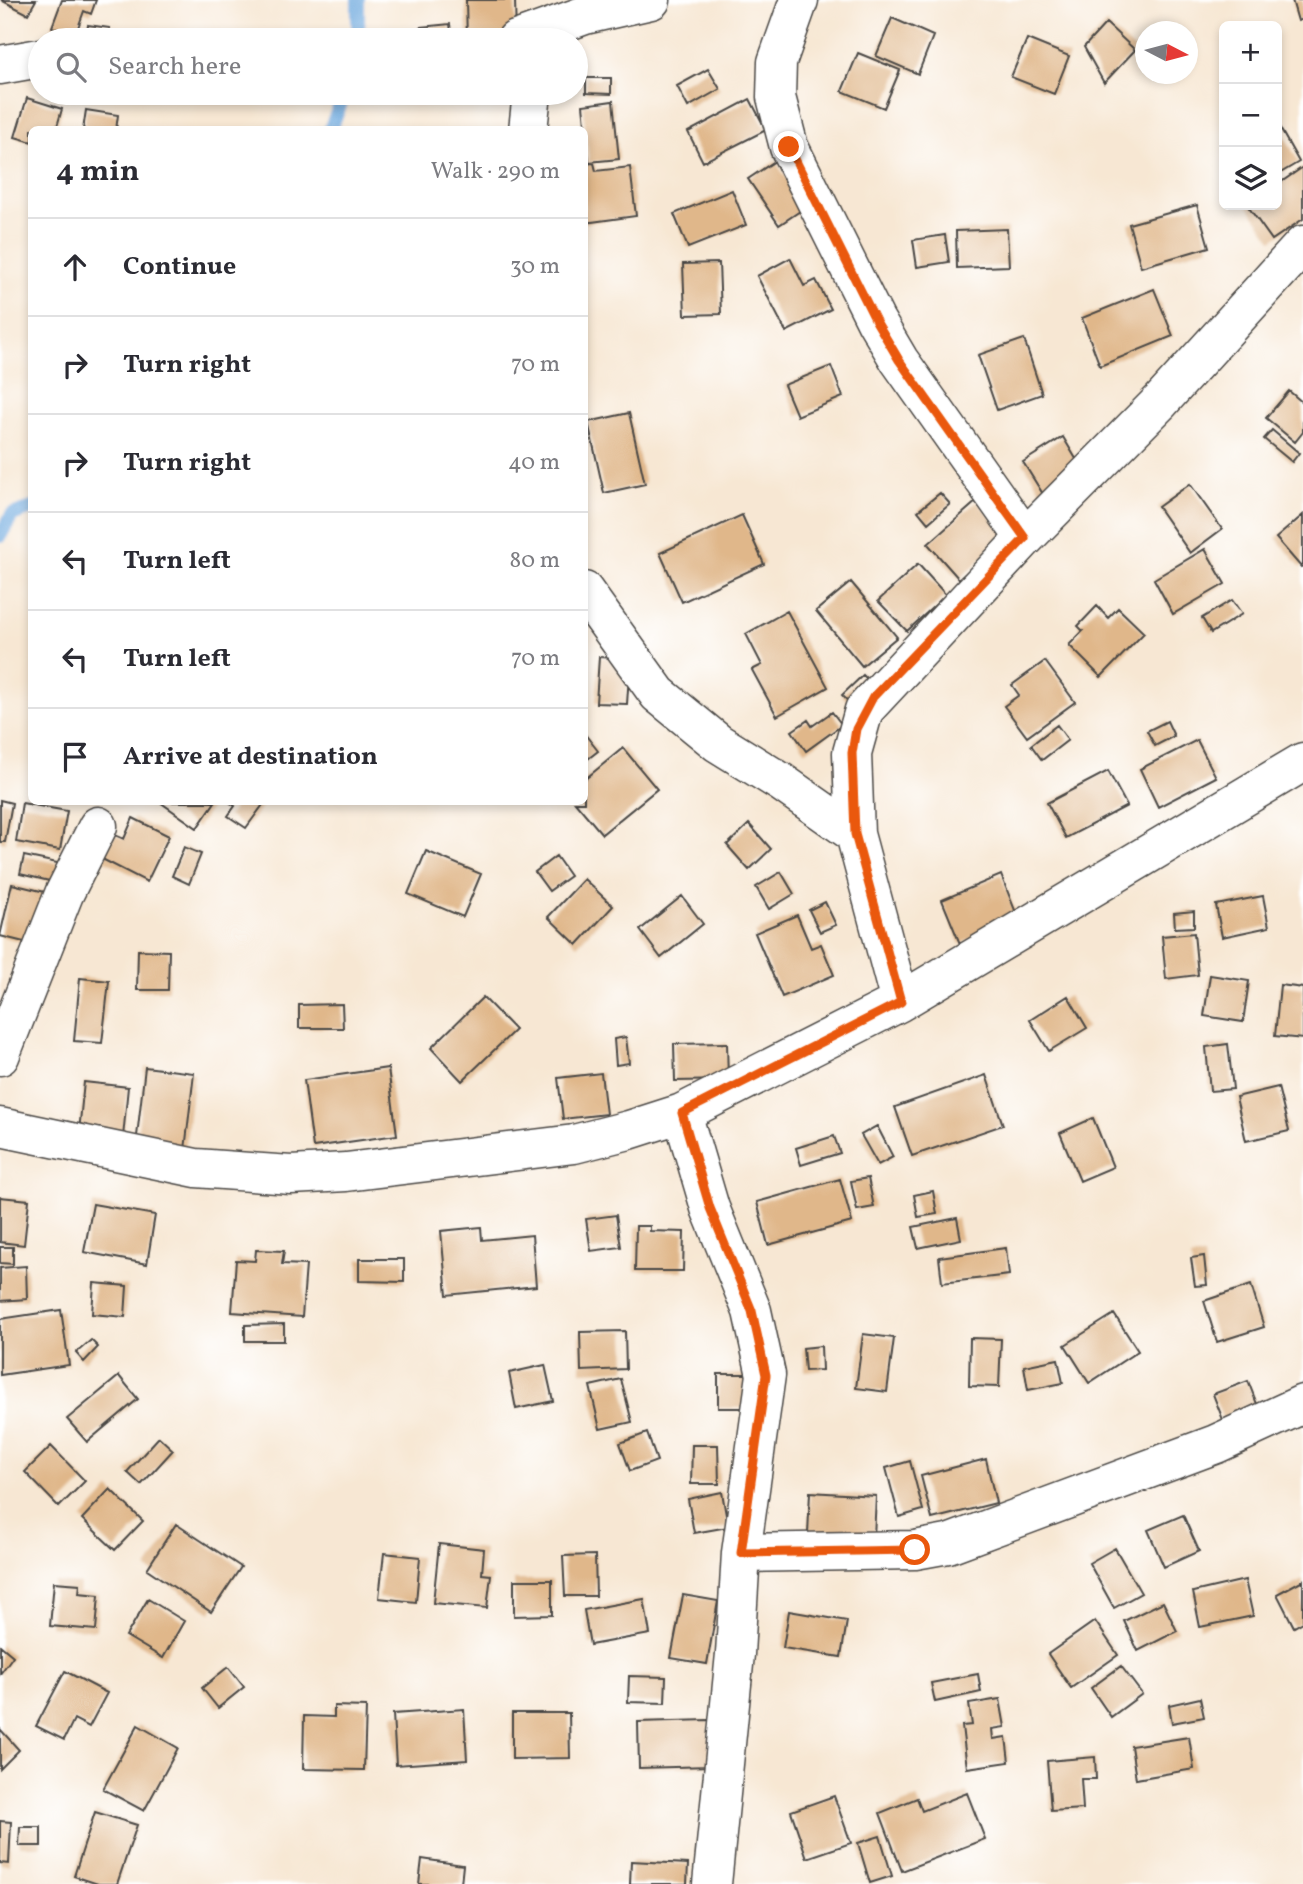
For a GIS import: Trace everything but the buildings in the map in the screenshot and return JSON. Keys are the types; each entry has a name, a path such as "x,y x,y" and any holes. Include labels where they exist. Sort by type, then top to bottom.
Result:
{"street":[{"path":"553,28 585,15 651,0"},
{"path":"788,3 777,62 776,97 789,147 876,321 899,360 1025,538"},
{"path":"0,65 28,60"},
{"path":"528,126 531,105"},
{"path":"901,1002 855,834 852,753 864,710 1025,538 1161,401 1303,245"},
{"path":"588,597 658,694 718,743 781,782 855,834"},
{"path":"0,1127 196,1168 291,1175 346,1172 574,1144 682,1113 901,1002 1303,762"},
{"path":"0,1056 64,894 98,826"},
{"path":"682,1113 710,1208 752,1311 766,1375 741,1553 735,1654 712,1884"},
{"path":"741,1553 915,1550 948,1544 1216,1444 1303,1404"}],"waterway":[{"path":"358,0 358,28"},
{"path":"332,126 340,105"},
{"path":"0,536 12,515 28,509"}],"route":[{"path":"789,147 876,321 899,360 1025,538 873,697 856,729 852,753 855,834 867,869 901,1002 682,1113 710,1208 752,1311 760,1337 766,1375 741,1553 915,1550"}]}
